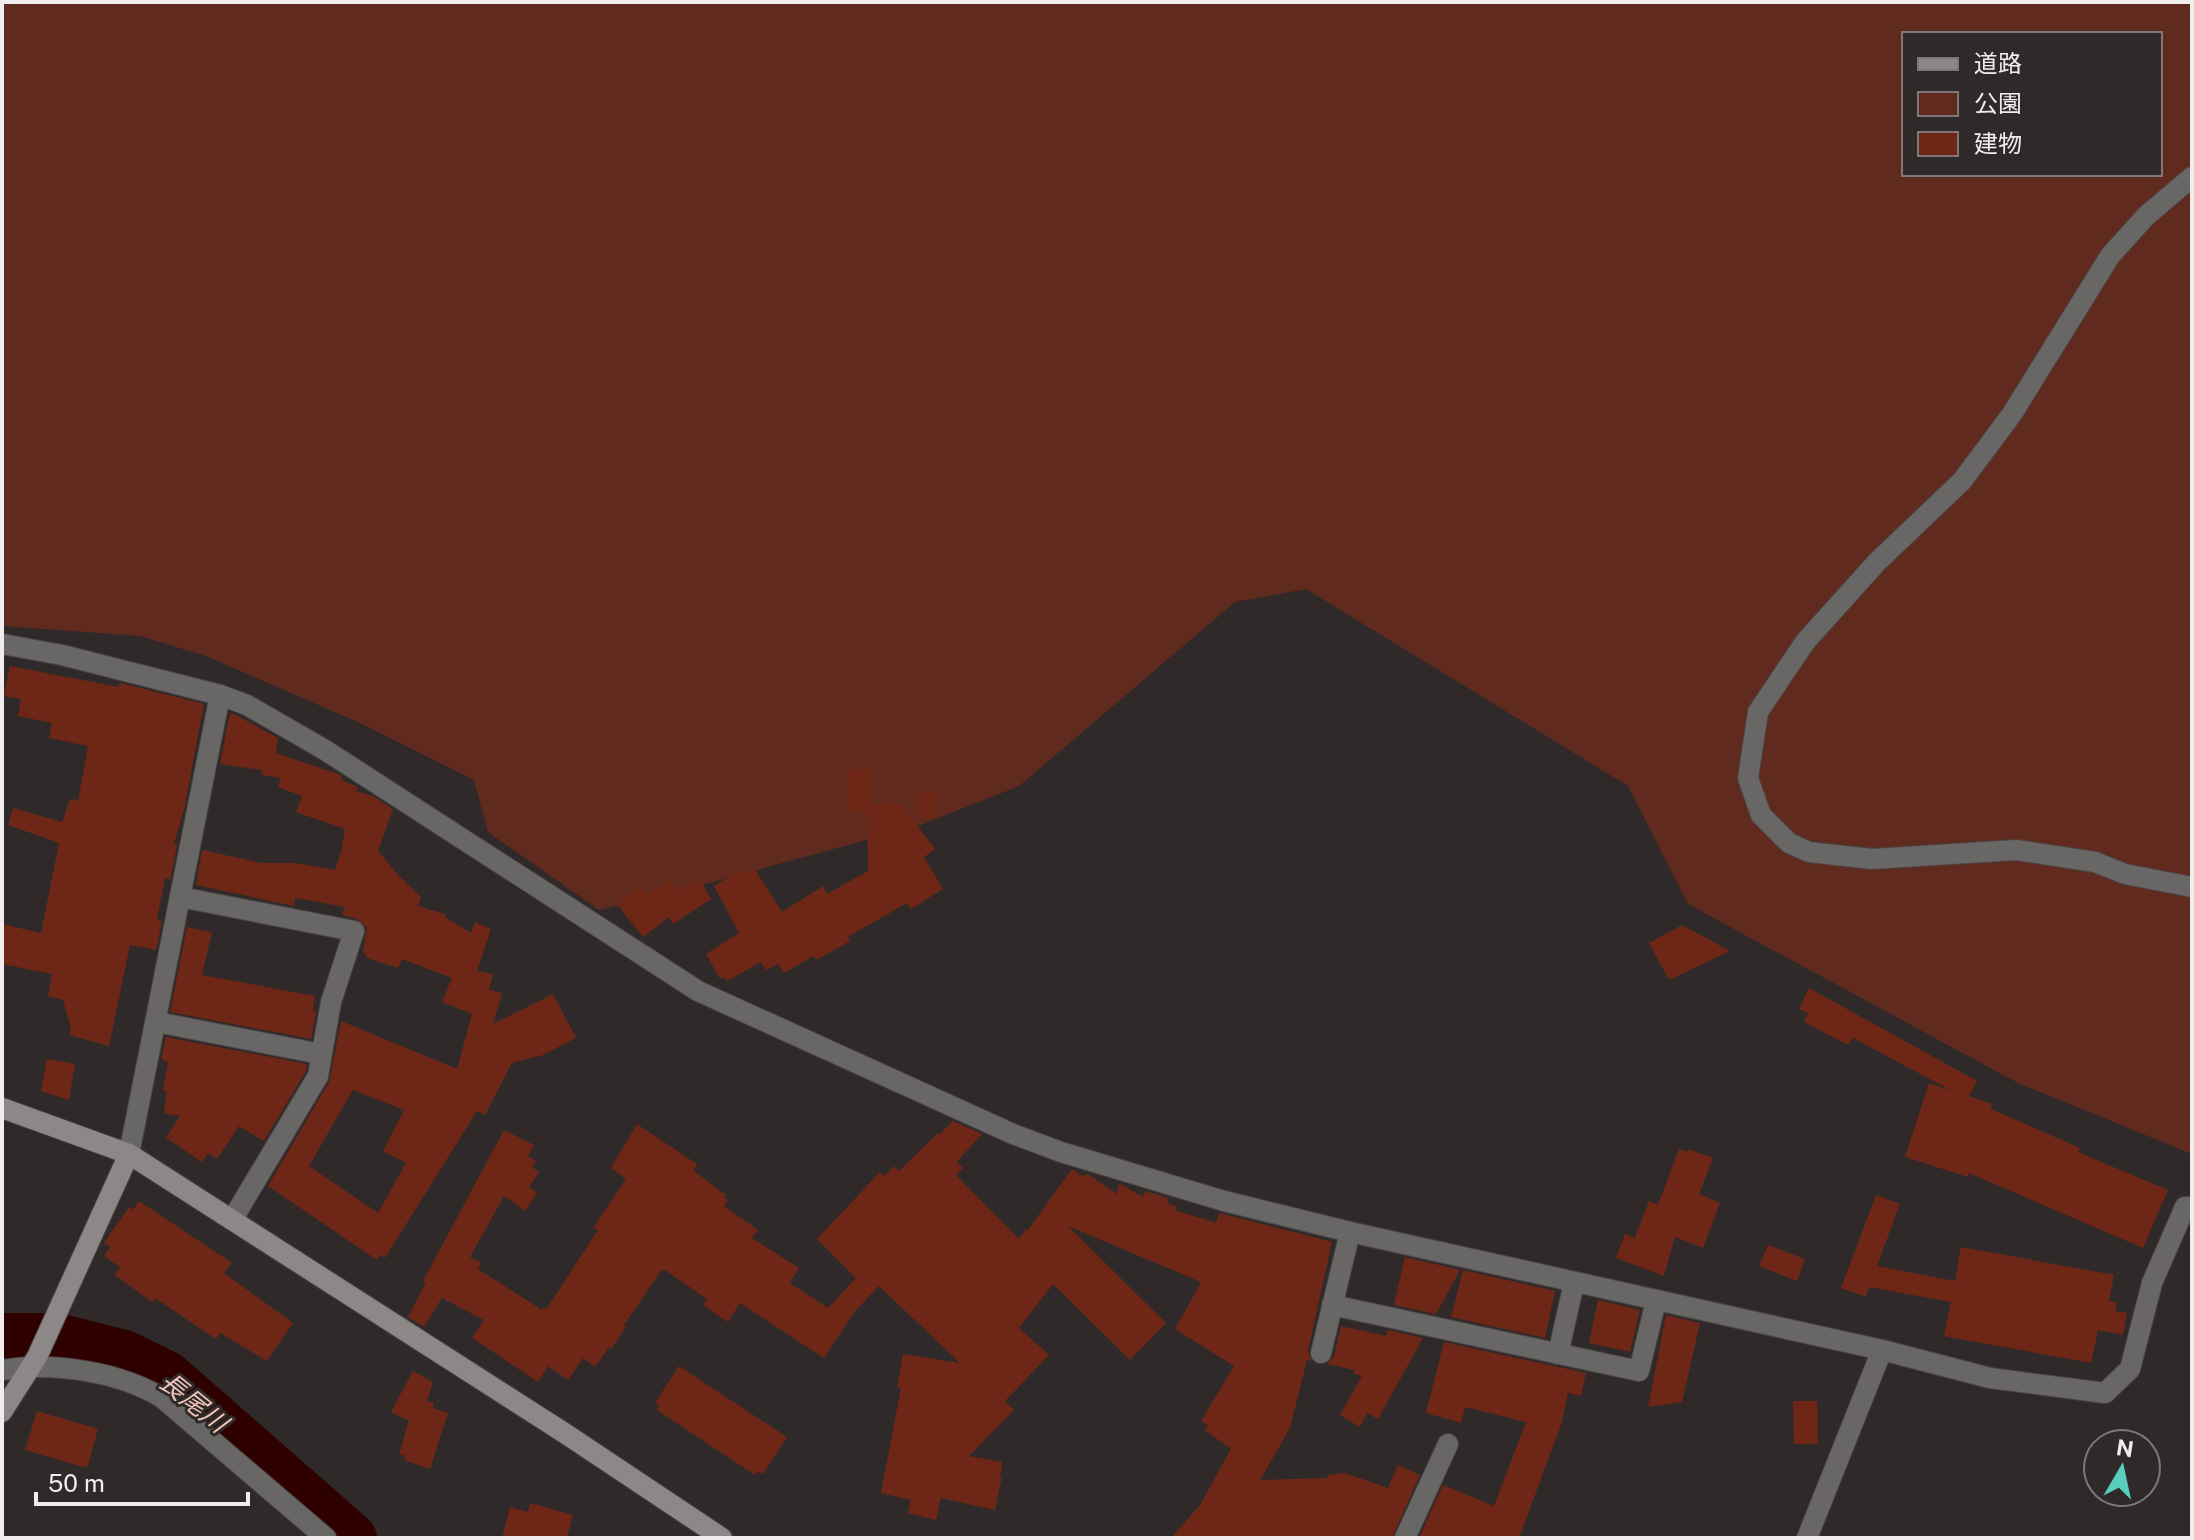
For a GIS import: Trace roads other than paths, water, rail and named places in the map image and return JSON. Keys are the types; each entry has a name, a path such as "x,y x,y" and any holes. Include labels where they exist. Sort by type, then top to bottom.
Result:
{"street":[{"path":"2192,177 2146,216 2110,256 2012,414 1962,481 1877,562 1805,642 1758,712 1748,778 1761,815 1789,843 1809,852 1872,859 2016,850 2095,862 2125,874 2192,887"},
{"path":"2,644 62,655 220,695 247,705 325,750 698,991 1013,1134 1061,1152 1224,1201 1574,1283 1882,1350 1990,1378 2105,1393 2130,1369 2152,1283 2185,1207 2192,1207"},
{"path":"2,1412 33,1361 129,1154 220,695"},
{"path":"180,897 354,931 331,1002 318,1076 232,1220"},
{"path":"156,1022 321,1054"},
{"path":"2,1108 129,1154 566,1434 722,1538"},
{"path":"1321,1353 1350,1232"},
{"path":"1558,1354 1574,1283"},
{"path":"1332,1305 1639,1371 1656,1301"},
{"path":"1807,1538 1882,1350"},
{"path":"2,1370 33,1361 138,1384 161,1397 326,1538"},
{"path":"1405,1538 1448,1444"}],"waterway":[{"name":"長尾川","path":"2,1338 57,1338 124,1355 167,1376 352,1538"}]}
